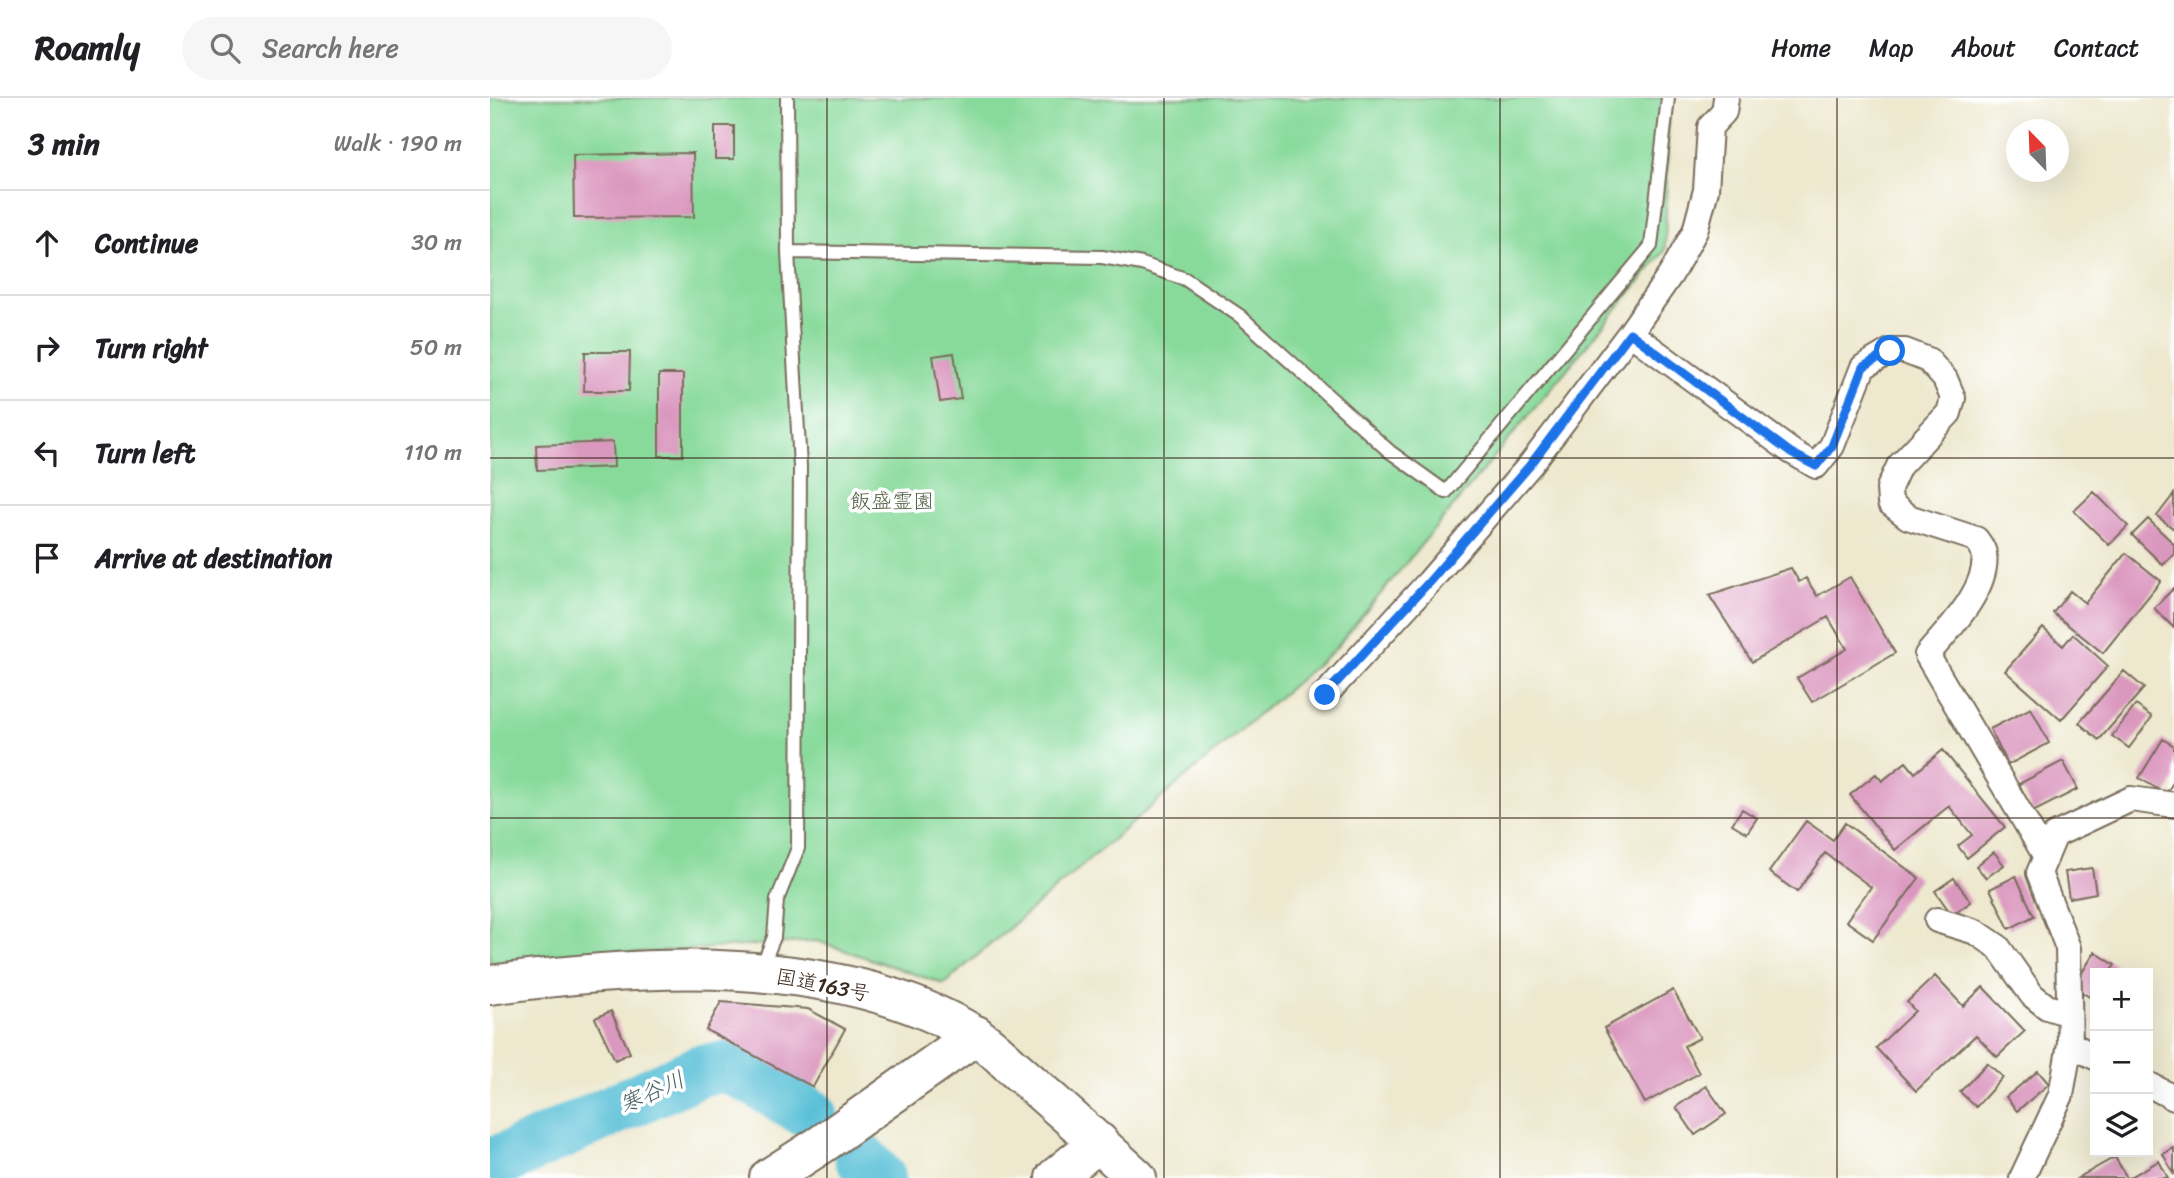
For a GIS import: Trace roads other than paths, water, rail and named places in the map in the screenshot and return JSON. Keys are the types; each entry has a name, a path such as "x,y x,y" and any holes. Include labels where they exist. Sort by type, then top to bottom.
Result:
{"highway":[{"name":"国道163号","path":"490,985 568,974 674,969 760,973 830,982 885,997 934,1013 976,1035 1137,1178"},
{"path":"769,1178 822,1144 976,1035"},
{"path":"1055,1178 1099,1142"}],"street":[{"path":"1325,695 1429,582 1638,340 1695,231 1706,190 1710,127 1724,112 1726,98"},
{"path":"1638,340 1791,453 1816,466 1832,446 1863,367 1890,351 1905,351 1927,360 1945,379 1953,398 1949,413 1899,466 1889,488 1890,503 1908,517 1976,539 1984,552 1983,573 1966,608 1927,655 2046,857"},
{"path":"2022,1178 2062,1095 2070,1044 2067,948 2039,873 2055,835 2131,799 2174,806"},
{"path":"1937,920 1976,932 1998,947 2032,995 2048,1007 2069,1014"},
{"path":"2070,1044 2090,1054"},
{"path":"2153,1087 2174,1098"}],"lane":[{"path":"760,973 774,937 777,900 798,848 800,467 788,252 787,98"},
{"path":"788,252 1102,257 1142,264 1185,279 1240,316 1389,451 1446,492 1651,246 1668,98"}],"waterway":[{"name":"寒谷川","path":"490,1163 514,1155 701,1070 726,1067 812,1115"},
{"name":"寒谷川","path":"860,1157 880,1178"}],"park label":[{"name":"飯盛霊園","path":"892,501"}]}
